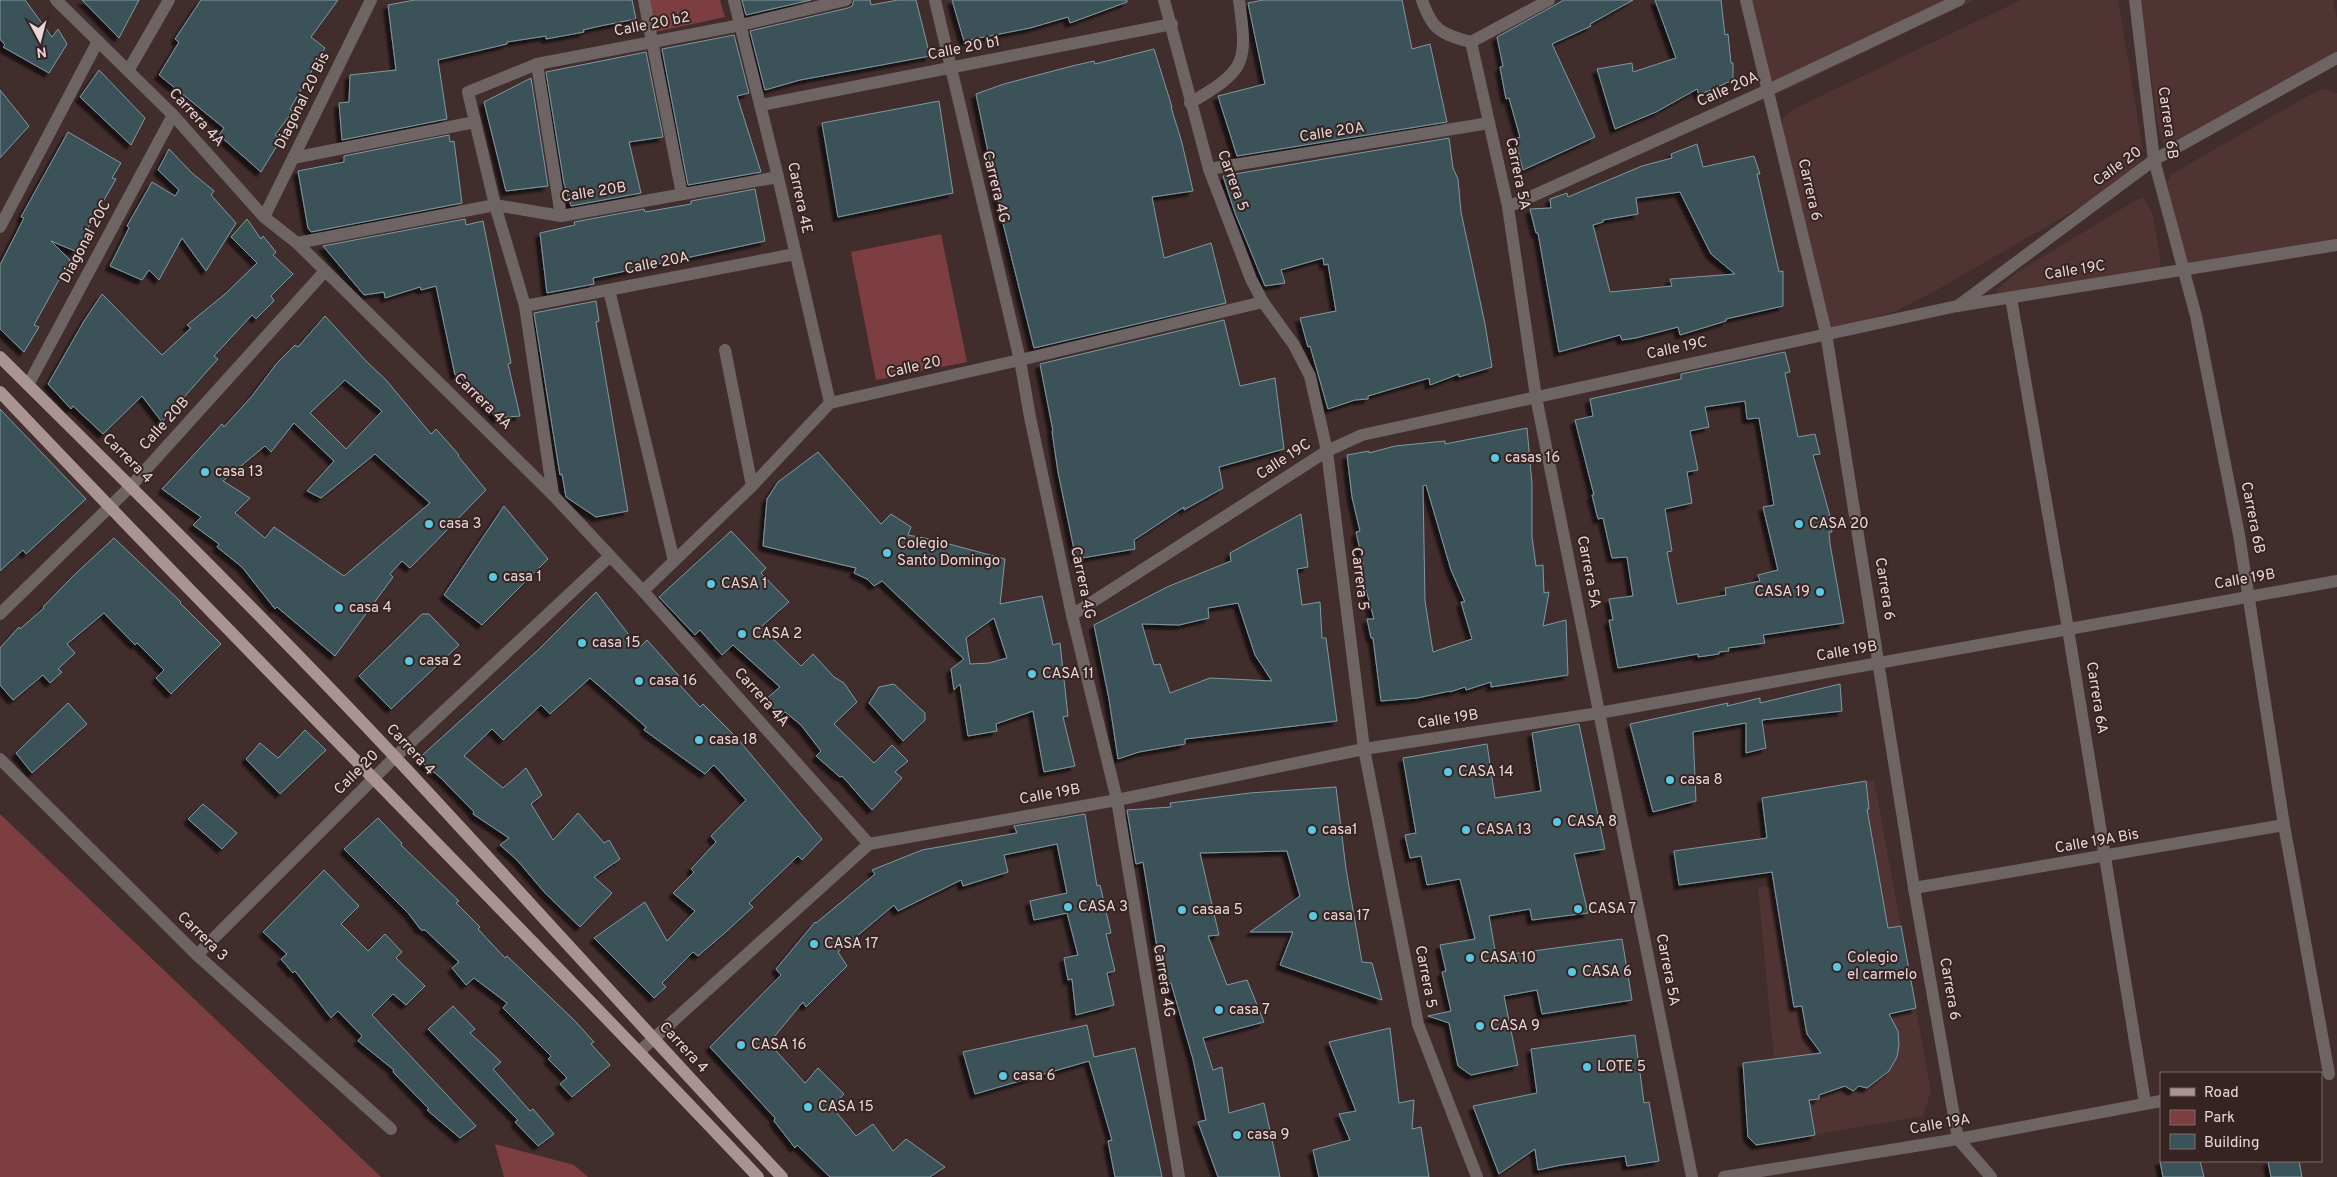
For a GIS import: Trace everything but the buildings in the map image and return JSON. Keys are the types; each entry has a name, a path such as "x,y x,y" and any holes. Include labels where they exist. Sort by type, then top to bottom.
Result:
{"main road":[{"name":"Carrera 4","path":"0,357 131,486 395,757 782,1177"},
{"path":"0,392 109,507 640,1051 758,1177"}],"street":[{"name":"Carrera 4A","path":"56,0 173,115 264,217 297,243 553,495 643,591 869,844"},
{"path":"128,71 169,0"},
{"name":"Diagonal 20 Bis","path":"264,217 371,0"},
{"path":"644,0 682,194"},
{"name":"Carrera 4E","path":"734,0 761,105 830,403"},
{"name":"Calle 20 b2","path":"475,122 468,92 537,64 741,25 846,0"},
{"name":"Carrera 4G","path":"935,0 1020,360 1030,417 1072,615 1117,800 1179,1177"},
{"name":"Carrera 5","path":"1164,0 1172,24 1190,103 1209,169 1251,279 1263,302 1294,345 1310,376 1327,451 1364,749 1418,1024 1477,1177"},
{"path":"1190,103 1223,83 1240,65 1244,34 1239,0"},
{"path":"1422,0 1428,17 1436,28 1448,36 1471,42 1549,0"},
{"name":"Carrera 6","path":"1746,0 1826,334 1914,888 1958,1139"},
{"name":"Calle 20A","path":"1508,207 1768,90 1959,0"},
{"name":"Carrera 6B","path":"2135,0 2154,160 2184,270 2199,335 2250,596 2284,825 2329,1074"},
{"name":"Calle 20 b1","path":"761,105 1172,24"},
{"path":"0,228 98,41"},
{"name":"Carrera 5A","path":"1471,42 1508,207 1536,397 1692,1177"},
{"name":"Calle 20","path":"1958,306 2154,160 2337,58"},
{"path":"537,64 561,216"},
{"name":"Diagonal 20C","path":"28,385 173,115"},
{"path":"293,158 475,122 495,205 525,306 553,495"},
{"name":"Calle 20A","path":"1209,169 1489,123"},
{"name":"Calle 20B","path":"297,243 495,205 561,216 778,177"},
{"name":"Calle 19C","path":"1072,615 1327,451 1362,435 1958,306 2337,246"},
{"name":"Calle 20A","path":"525,306 795,254"},
{"name":"Calle 20B","path":"0,614 131,486 325,271"},
{"path":"609,290 674,561"},
{"name":"Carrera 6A","path":"2011,298 2068,629 2145,1104"},
{"name":"Calle 20","path":"830,403 1263,302"},
{"path":"725,350 752,486"},
{"path":"643,591 752,486 830,403"},
{"name":"Calle 20","path":"197,955 395,757 610,556"},
{"name":"Calle 19B","path":"869,844 1117,800 1364,749 1599,713 2337,580"},
{"name":"Carrera 3","path":"0,759 197,955 391,1129"},
{"name":"Calle 19A Bis","path":"1914,888 2105,857 2284,825"},
{"path":"640,1051 652,1038 869,844"},
{"name":"Calle 19A","path":"1724,1177 1958,1139 2160,1101"},
{"path":"1958,1139 1991,1177"}],"shaded area":[{"path":"1751,0 1974,0 1784,91 1771,93"},
{"path":"2021,0 2118,0 2142,144 2141,164 2089,202 1935,291 1893,312 1833,330 1827,330 1783,130 1783,118 1794,109"},
{"path":"2140,0 2333,0 2337,19 2337,52 2165,150 2159,131"},
{"path":"2324,89 2337,93 2337,246 2192,268 2182,260 2167,182 2172,174 2311,94"},
{"path":"2144,198 2153,215 2161,264 2157,271 2000,295 1997,291 2016,273 2138,199"},
{"name":"Colegio el carmelo","path":"1874,780 1931,1091 1923,1116 1756,1145 1748,1137 1743,1063 1774,1058 1758,887 1773,886 1772,872 1679,885 1674,851 1767,838 1762,798"}],"green space":[{"path":"649,0 720,0 725,17 655,32"},
{"path":"941,234 967,362 876,380 851,252"},
{"path":"0,814 381,1177 0,1177"},
{"path":"495,1144 574,1165 588,1177 504,1177"}],"place":[{"name":"casas 16","path":"1495,458"},
{"name":"casa 13","path":"205,472"},
{"name":"casa 3","path":"429,524"},
{"name":"CASA 20","path":"1799,524"},
{"name":"Colegio Santo Domingo","path":"887,553"},
{"name":"casa 1","path":"493,577"},
{"name":"CASA 1","path":"711,584"},
{"name":"CASA 19","path":"1820,592"},
{"name":"casa 4","path":"339,608"},
{"name":"CASA 2","path":"742,634"},
{"name":"casa 15","path":"582,643"},
{"name":"casa 2","path":"409,661"},
{"name":"CASA 11","path":"1032,674"},
{"name":"casa 16","path":"639,681"},
{"name":"casa 18","path":"699,740"},
{"name":"CASA 14","path":"1448,772"},
{"name":"casa 8","path":"1670,780"},
{"name":"CASA 8","path":"1557,822"},
{"name":"casa1","path":"1312,830"},
{"name":"CASA 13","path":"1466,830"},
{"name":"CASA 3","path":"1068,907"},
{"name":"CASA 7","path":"1578,909"},
{"name":"casaa 5","path":"1182,910"},
{"name":"casa 17","path":"1313,916"},
{"name":"CASA 17","path":"814,944"},
{"name":"CASA 10","path":"1470,958"},
{"name":"Colegio el carmelo","path":"1837,967"},
{"name":"CASA 6","path":"1572,972"},
{"name":"casa 7","path":"1219,1010"},
{"name":"CASA 9","path":"1480,1026"},
{"name":"CASA 16","path":"741,1045"},
{"name":"LOTE 5","path":"1587,1067"},
{"name":"casa 6","path":"1003,1076"},
{"name":"CASA 15","path":"808,1107"},
{"name":"casa 9","path":"1237,1135"}]}
